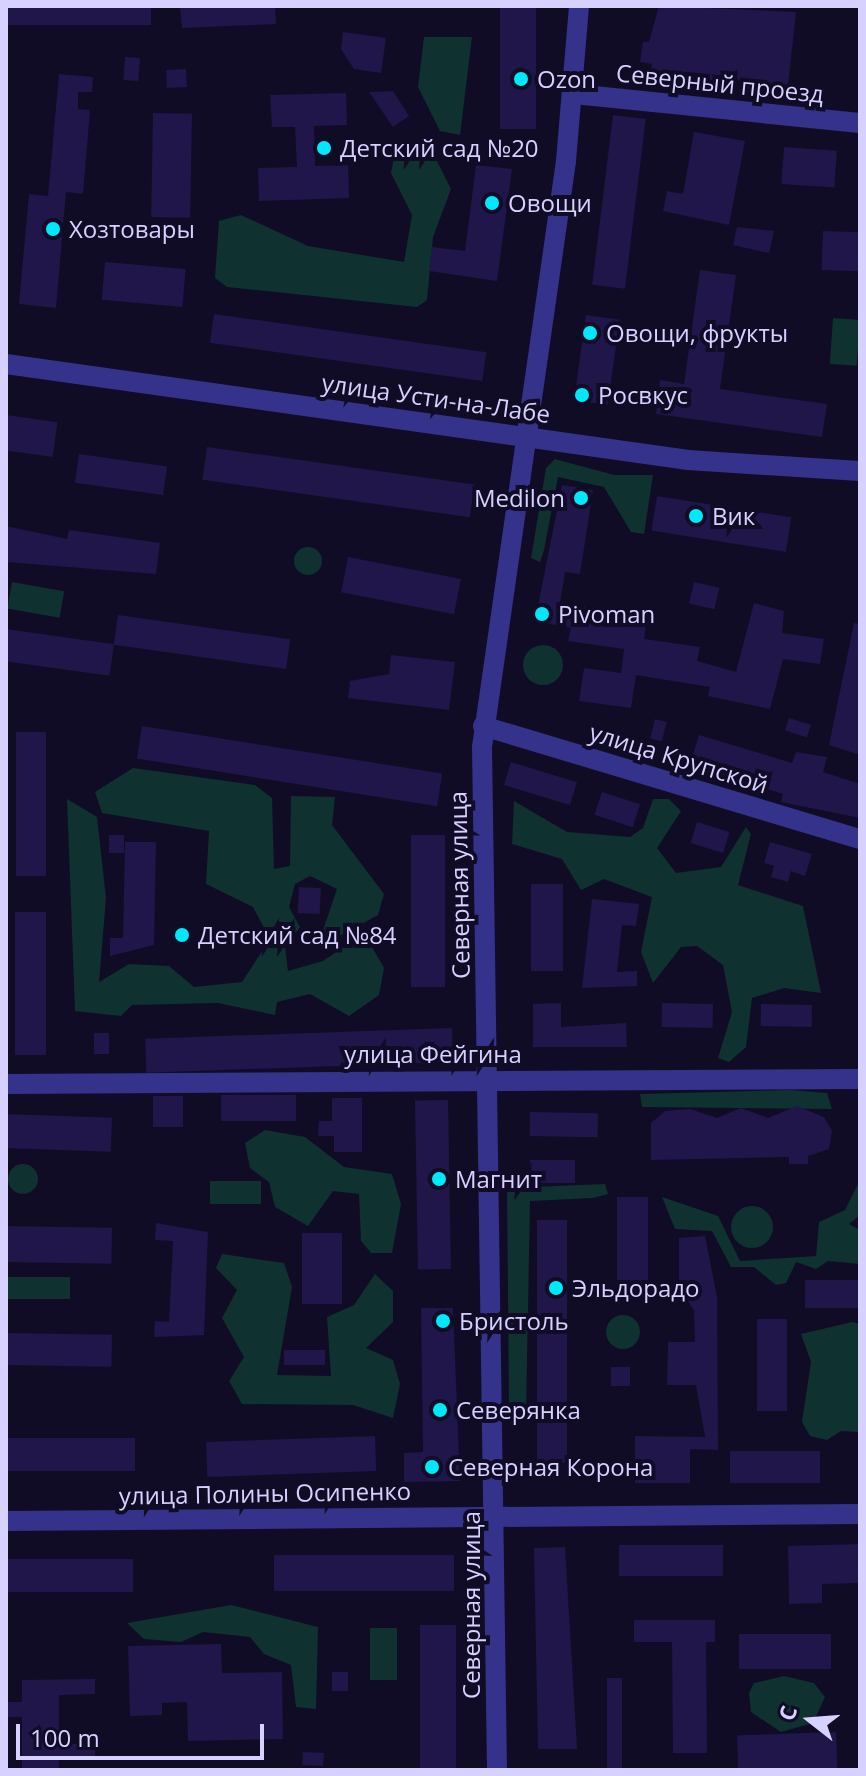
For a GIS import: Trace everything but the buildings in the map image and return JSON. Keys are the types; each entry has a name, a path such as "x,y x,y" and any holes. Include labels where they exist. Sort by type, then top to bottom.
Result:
{"street":[{"name":"Северная улица","path":"497,1770 497,1517 483,726 574,94 579,6"},
{"name":"Северный проезд","path":"574,94 860,123"},
{"name":"улица Усти-на-Лабе","path":"6,364 688,460 860,471"},
{"name":"улица Крупской","path":"483,726 860,839"},
{"name":"улица Фейгина","path":"6,1084 860,1079"},
{"name":"улица Полины Осипенко","path":"6,1521 860,1514"}],"green space":[{"path":"424,37 472,37 460,135 440,131 418,87"},
{"path":"396,147 435,157 451,189 433,237 427,300 417,307 227,287 215,278 219,221 241,215 308,246 404,262 412,215 391,173"},
{"path":"833,318 860,320 857,366 830,364"},
{"path":"555,459 614,475 653,475 644,534 631,532 604,487 558,477 540,562 531,558 546,468"},
{"path":"308,547 318,551 322,561 318,571 308,575 298,571 294,561 298,551"},
{"path":"12,582 64,591 60,618 7,609"},
{"path":"543,645 557,651 563,665 557,679 543,685 529,679 523,665 529,651"},
{"path":"133,768 255,785 272,798 274,869 290,866 291,796 335,797 332,825 384,894 378,915 336,938 321,936 337,889 310,876 295,884 289,907 300,927 285,947 288,971 323,961 364,933 384,968 379,995 349,1016 310,994 277,1002 275,1015 218,1003 132,1005 121,1016 75,1011 67,799 97,817 106,898 99,982 129,964 169,966 194,987 242,982 270,939 253,907 206,884 209,831 102,813 95,792"},
{"path":"653,799 669,799 681,811 657,848 676,873 721,867 746,827 751,834 738,885 803,906 821,993 784,988 752,998 746,1047 729,1062 718,1058 732,1012 723,965 697,946 681,947 653,983 641,952 652,897 604,879 581,890 562,859 512,844 514,801 567,832 630,837 643,828"},
{"path":"791,1090 827,1093 832,1109 642,1107 640,1094"},
{"path":"265,1130 305,1137 344,1167 392,1174 401,1204 392,1253 371,1253 361,1241 359,1194 333,1191 308,1226 275,1207 269,1182 250,1168 245,1143"},
{"path":"23,1164 34,1168 38,1179 34,1190 23,1194 12,1190 8,1179 12,1168"},
{"path":"210,1181 261,1181 261,1204 210,1204"},
{"path":"605,1184 608,1194 593,1198 530,1201 526,1414 509,1404 507,1188"},
{"path":"858,1184 860,1215 849,1224 860,1230 860,1264 828,1261 816,1269 796,1262 786,1283 776,1285 754,1267 731,1267 712,1231 675,1229 662,1197 718,1216 740,1261 816,1256 819,1222 845,1210"},
{"path":"752,1206 767,1212 773,1227 767,1242 752,1248 737,1242 731,1227 737,1212"},
{"path":"222,1254 284,1263 292,1287 277,1375 331,1376 327,1317 354,1305 375,1274 393,1291 393,1322 366,1348 393,1360 400,1384 393,1418 353,1405 242,1404 229,1381 244,1357 222,1318 237,1290 216,1268"},
{"path":"6,1277 70,1277 70,1299 6,1299"},
{"path":"623,1315 635,1320 640,1332 635,1344 623,1349 611,1344 606,1332 611,1320"},
{"path":"852,1322 860,1324 860,1432 841,1431 827,1440 810,1436 802,1422 811,1362 801,1334"},
{"path":"231,1605 318,1627 316,1709 296,1707 291,1665 264,1654 250,1637 203,1632 181,1642 144,1639 127,1623"},
{"path":"370,1628 397,1628 397,1680 370,1680"},
{"path":"784,1676 814,1683 825,1697 813,1723 781,1732 751,1712 749,1693 754,1683"}],"place":[{"name":"Ozon","path":"521,79"},
{"name":"Детский сад №20","path":"324,148"},
{"name":"Овощи","path":"492,203"},
{"name":"Хозтовары","path":"53,229"},
{"name":"Овощи, фрукты","path":"590,333"},
{"name":"Росвкус","path":"582,395"},
{"name":"Medilon","path":"581,498"},
{"name":"Вик","path":"696,516"},
{"name":"Pivoman","path":"542,614"},
{"name":"Детский сад №84","path":"182,935"},
{"name":"Магнит","path":"439,1179"},
{"name":"Эльдорадо","path":"556,1288"},
{"name":"Бристоль","path":"443,1321"},
{"name":"Северянка","path":"440,1410"},
{"name":"Северная Корона","path":"432,1467"}]}
